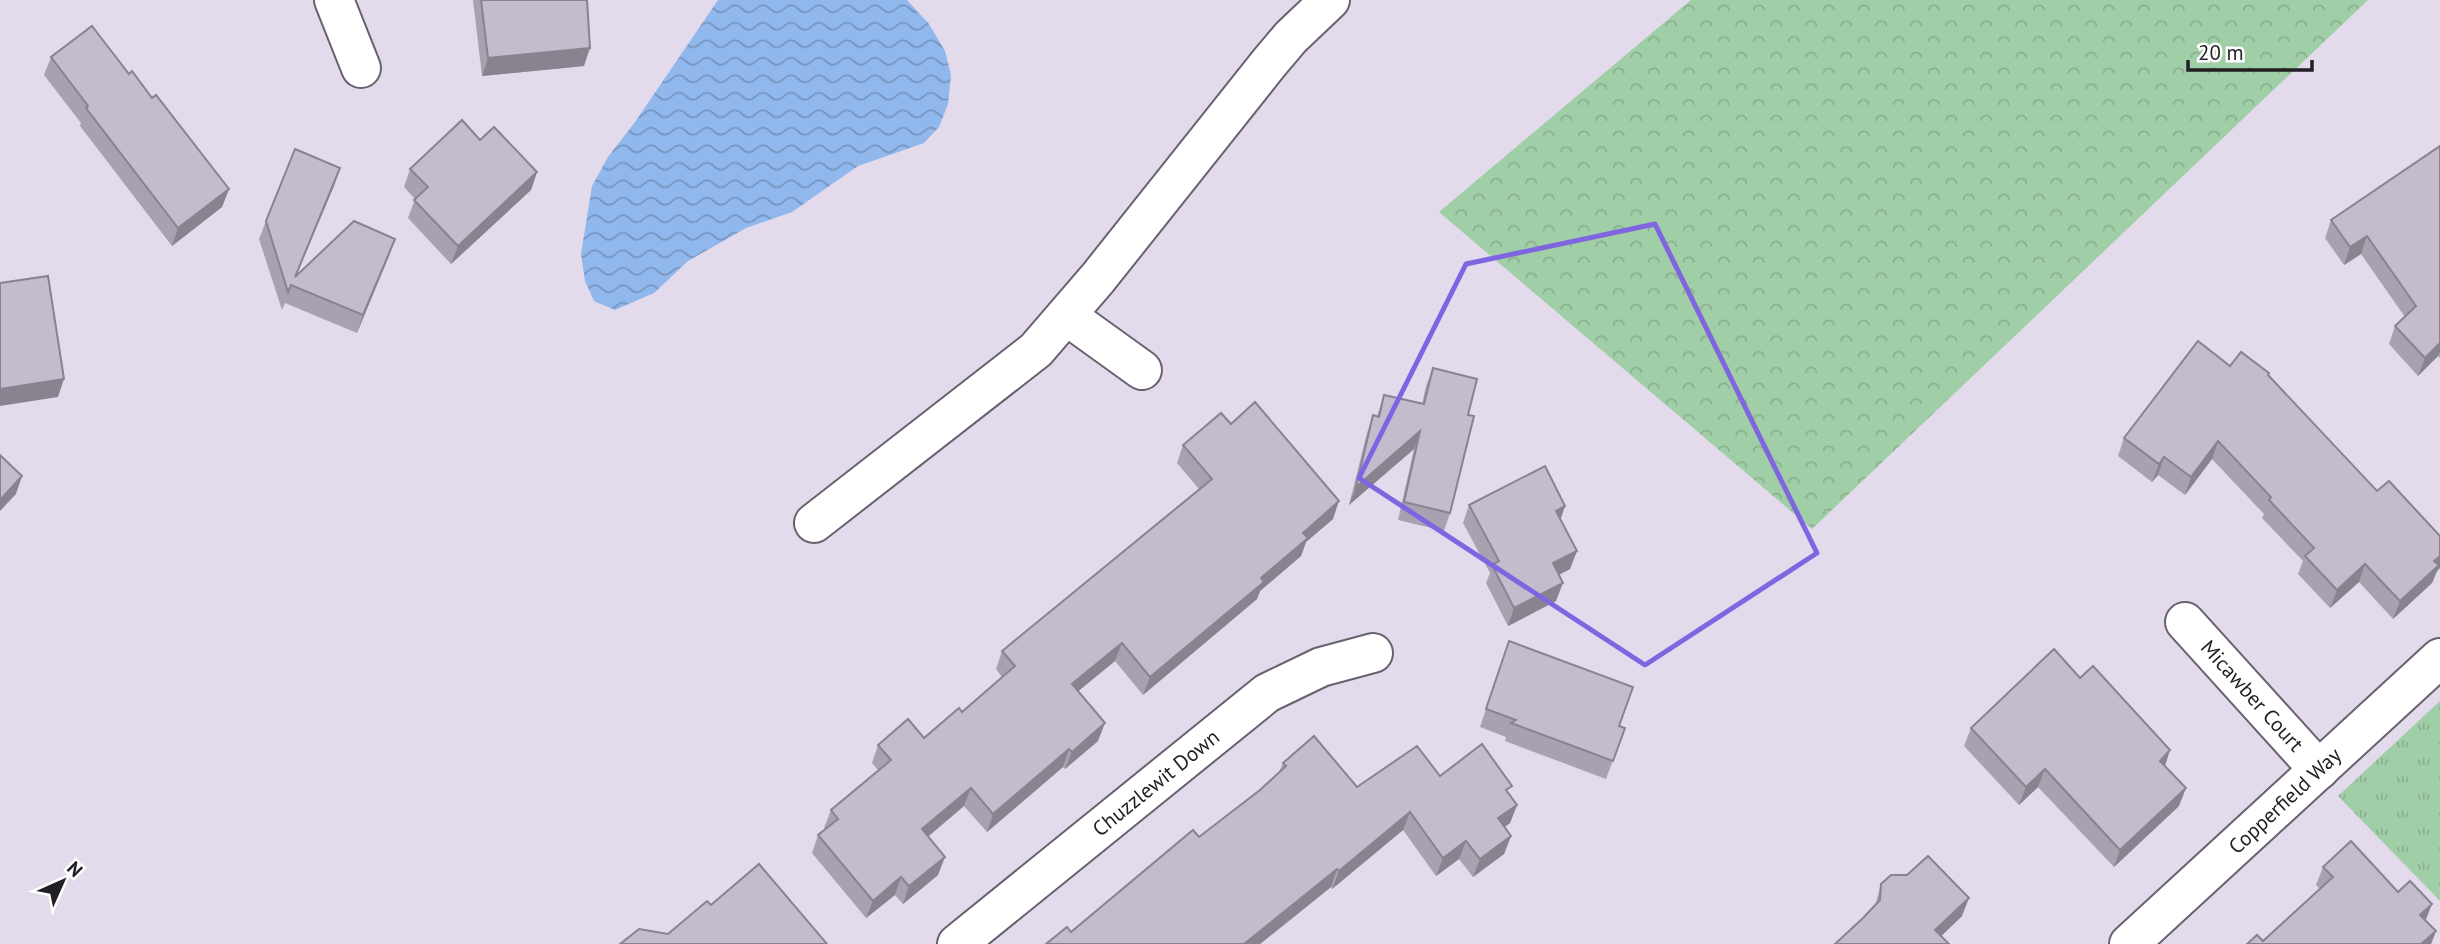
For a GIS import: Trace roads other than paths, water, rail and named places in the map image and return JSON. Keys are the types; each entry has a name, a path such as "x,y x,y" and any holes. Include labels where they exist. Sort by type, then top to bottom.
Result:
{"street":[{"path":"334,0 361,68"},
{"path":"814,523 1027,358 1067,316 1298,29 1330,0"},
{"path":"1067,316 1142,370"},
{"name":"Micawber Court","path":"2185,622 2319,770"},
{"name":"Chuzzlewit Down","path":"957,944 1267,693 1321,667 1373,653"},
{"name":"Copperfield Way","path":"2129,944 2440,658"}],"water":[{"path":"718,0 907,0 929,24 945,51 951,75 948,104 939,127 924,143 858,166 792,212 746,228 688,261 654,293 615,310 594,301 585,281 581,254 592,186 608,157"}]}
